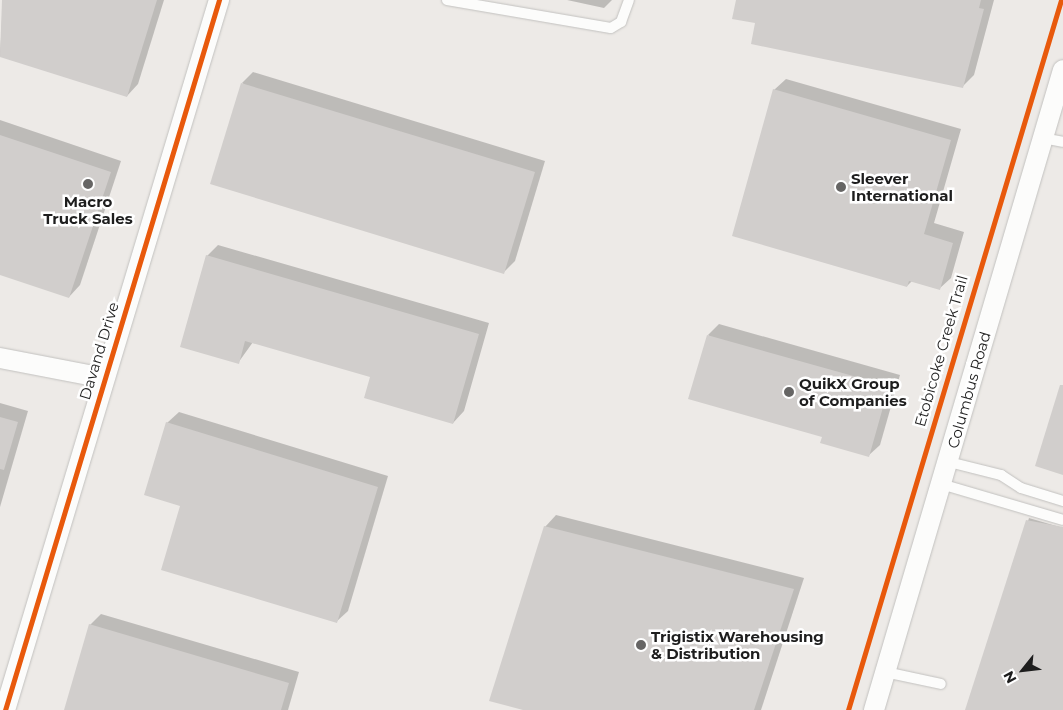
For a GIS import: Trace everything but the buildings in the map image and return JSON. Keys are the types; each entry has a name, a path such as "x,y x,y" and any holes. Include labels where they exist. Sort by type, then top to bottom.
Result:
{"street":[{"name":"Davand Drive","path":"4,710 219,0"},
{"name":"Columbus Road","path":"874,710 949,462 1063,70"},
{"path":"0,358 104,378"}],"lane":[{"path":"447,0 611,28 620,22 629,0"},
{"path":"1043,138 1063,142"},
{"path":"949,462 1001,475 1021,488 1063,500"},
{"path":"941,484 1063,520"},
{"path":"885,672 941,684"}],"cycle path":[{"path":"5,710 219,0"},
{"name":"Etobicoke Creek Trail","path":"848,710 1061,0"}],"place":[{"name":"Macro Truck Sales","path":"88,184"},
{"name":"Sleever International","path":"841,187"},
{"name":"QuikX Group of Companies","path":"789,392"},
{"name":"Trigistix Warehousing & Distribution","path":"641,645"}]}
